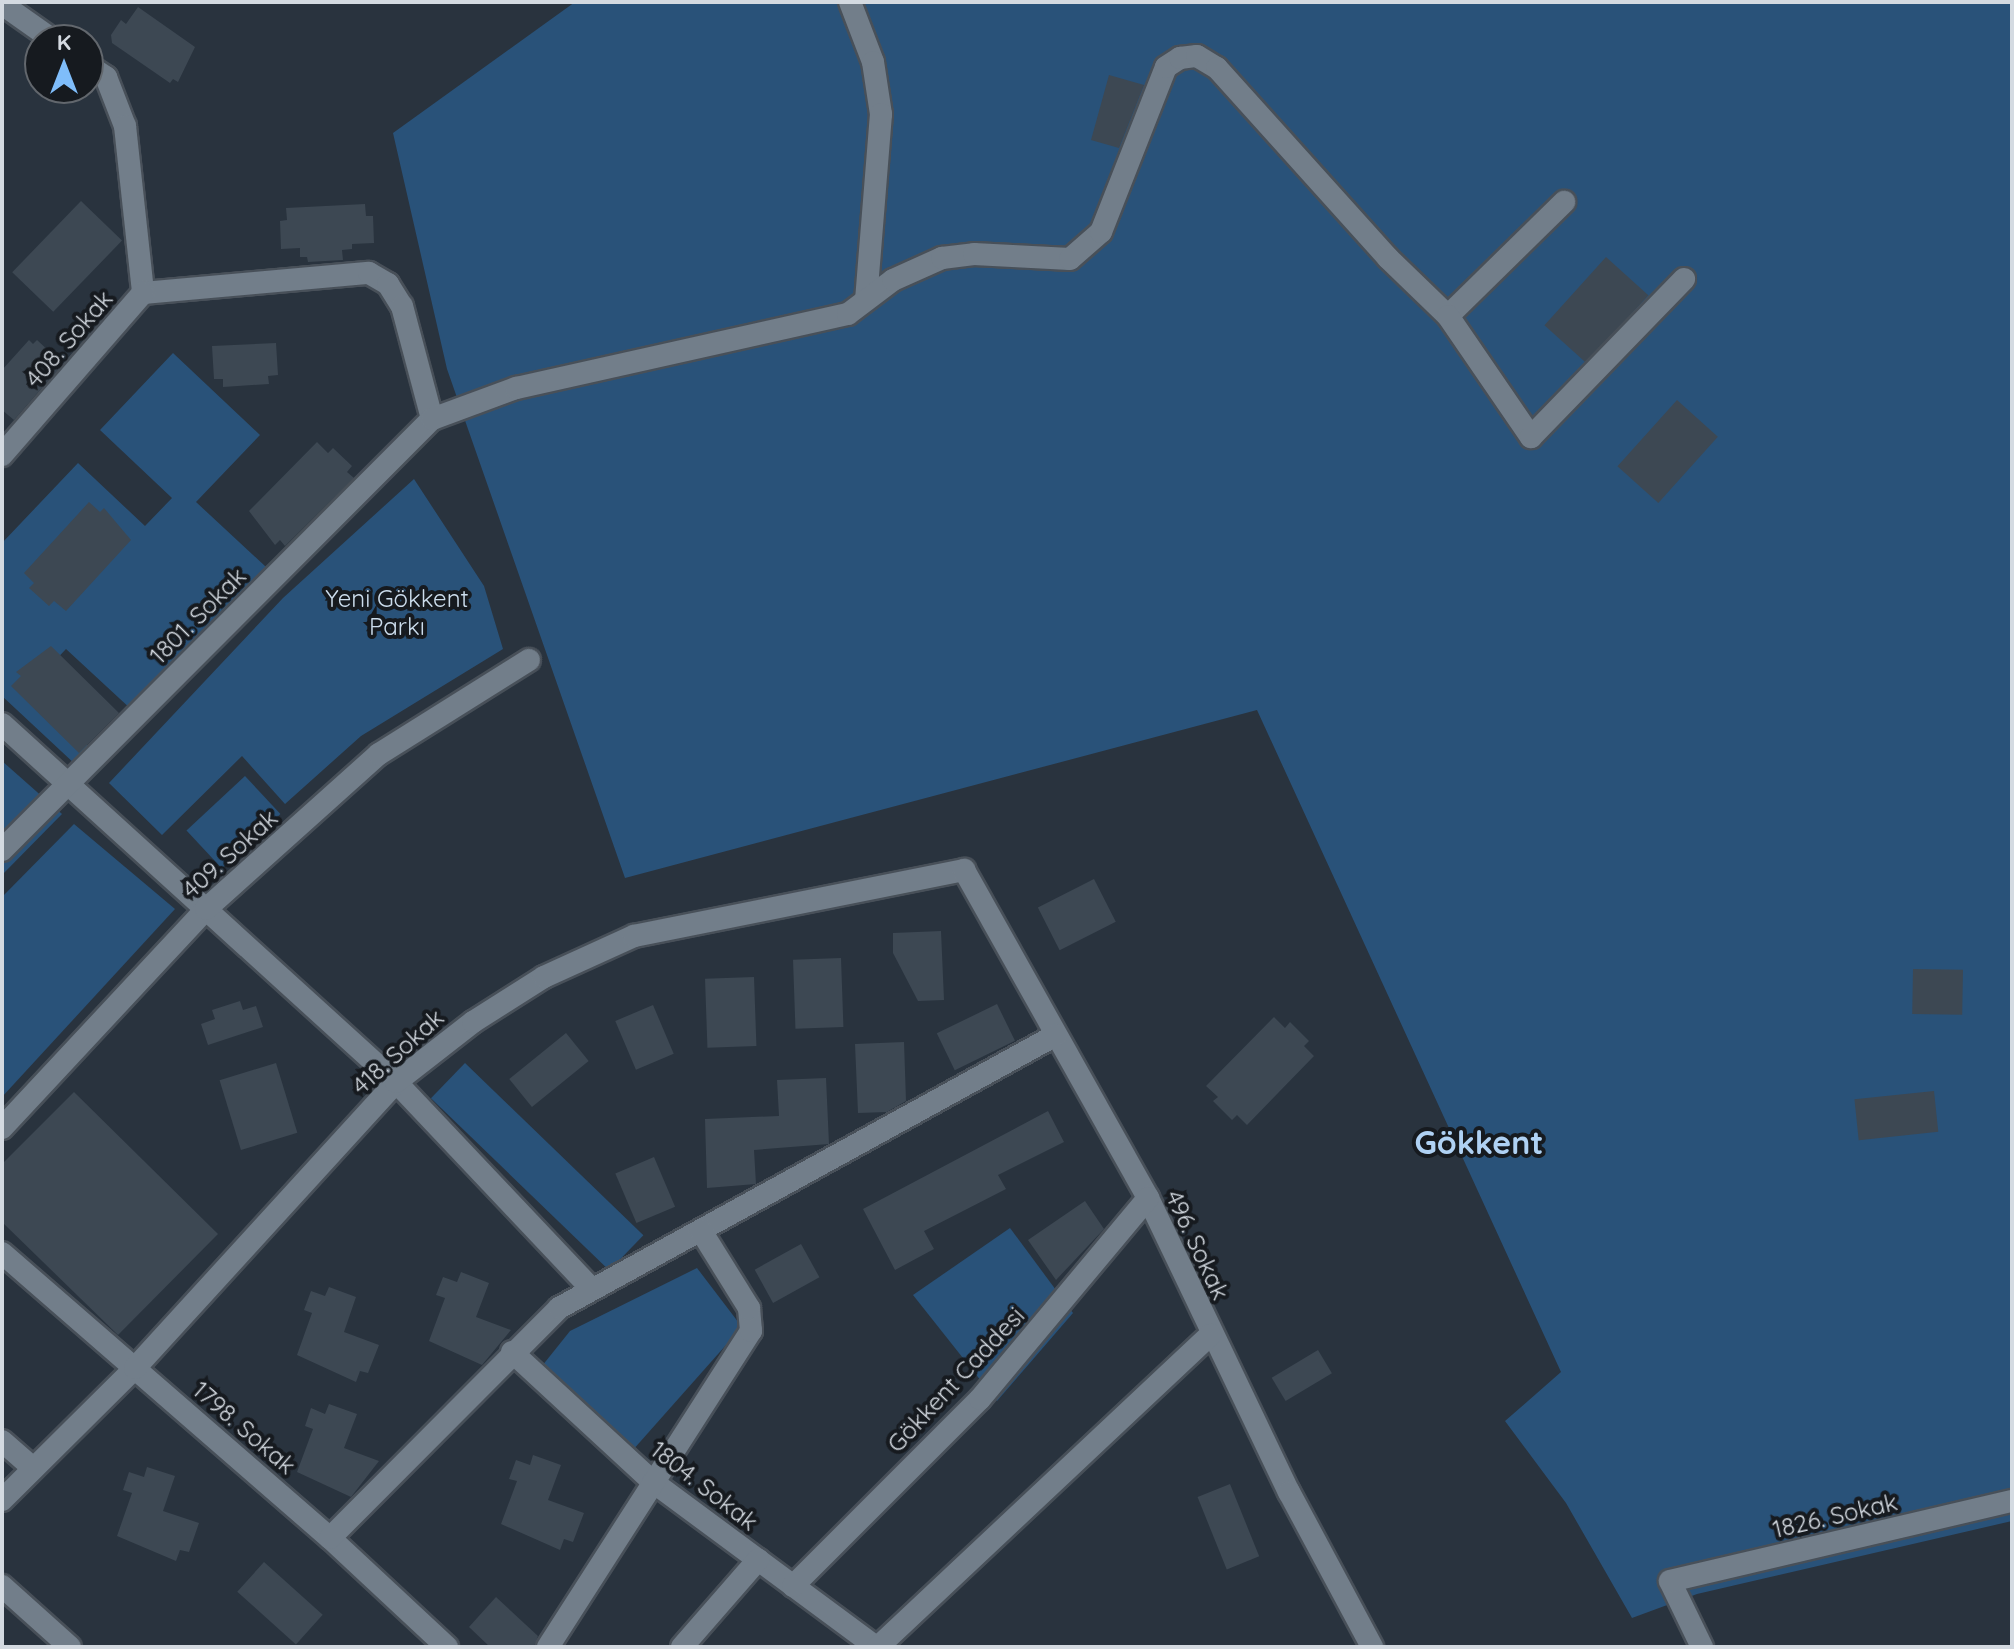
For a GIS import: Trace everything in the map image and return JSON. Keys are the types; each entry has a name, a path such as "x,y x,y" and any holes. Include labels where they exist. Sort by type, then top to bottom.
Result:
{"street":[{"path":"850,2 873,62 881,114 866,299"},
{"path":"15,7 35,24"},
{"path":"104,76 125,126 143,293 369,273 388,284 402,306 432,419 516,388 848,314 866,299 942,258 974,254 1060,262 1088,248 1105,222 1166,67 1189,56 1217,68 1388,258 1448,316 1531,437 1684,279"},
{"path":"1448,316 1564,202"},
{"name":"408. Sokak","path":"2,455 143,293"},
{"name":"1801. Sokak","path":"2,850 432,419"},
{"name":"409. Sokak","path":"2,1128 206,909 379,754 529,660"},
{"path":"2,724 396,1082 591,1288"},
{"name":"496. Sokak","path":"964,870 1148,1198 1210,1335 1372,1647"},
{"name":"418. Sokak","path":"2,1500 135,1368 396,1082 503,1002 606,946 663,928 964,870"},
{"path":"330,1538 559,1308 1056,1035"},
{"name":"Gökkent Caddesi","path":"793,1586 980,1399 1148,1198"},
{"path":"548,1647 751,1331 749,1308 701,1231"},
{"name":"1798. Sokak","path":"2,1253 330,1538 447,1647"},
{"path":"877,1647 1210,1335"},
{"name":"1804. Sokak","path":"512,1352 653,1482 877,1647"},
{"path":"2,1441 33,1468"},
{"name":"1826. Sokak","path":"1702,1647 1670,1581 2012,1501"},
{"path":"682,1647 758,1560"},
{"path":"2,1586 70,1647"}],"green space":[{"path":"575,2 2012,2 2012,1521 1697,1594 1632,1618 1566,1503 1505,1421 1561,1372 1257,710 625,878 447,369 393,133"},
{"path":"173,353 260,435 196,502 280,580 146,723 66,649 28,689 106,763 91,779 2,696 2,543 78,463 145,526 172,498 100,430"},
{"name":"Yeni Gökkent Parkı","path":"414,479 484,586 503,649 361,736 285,804 242,756 162,835 109,783 283,598"},
{"path":"2,761 62,814 2,875"},
{"path":"245,776 280,814 222,869 186,831"},
{"path":"74,824 175,909 2,1097 2,897"},
{"path":"465,1063 643,1235 609,1271 431,1098"},
{"path":"1010,1228 1073,1313 997,1401 913,1295"},
{"path":"697,1268 742,1327 632,1451 542,1366 570,1331"}],"building":[{"path":"138,7 195,47 178,82 173,79 170,83 112,43 111,35 121,20 126,24"},
{"path":"1109,75 1144,85 1119,148 1091,140"},
{"path":"81,201 122,241 53,312 12,272"},
{"path":"365,204 366,216 373,216 374,243 352,244 352,249 342,250 343,260 308,262 307,257 300,257 300,248 281,249 280,221 287,220 286,208"},
{"path":"1606,257 1648,295 1587,364 1544,325"},
{"path":"29,340 33,344 37,340 50,352 47,356 60,367 14,420 2,410 2,370"},
{"path":"276,343 278,375 268,376 269,384 223,387 223,379 214,379 212,346"},
{"path":"1677,400 1718,437 1658,503 1617,466"},
{"path":"317,442 328,453 333,448 352,466 347,472 354,478 285,546 280,540 275,545 249,511"},
{"path":"89,502 100,512 104,508 131,540 66,611 54,601 49,606 29,588 34,583 24,573"},
{"path":"51,646 119,713 79,753 11,686 21,676 16,672"},
{"path":"1094,879 1116,922 1060,950 1038,908"},
{"path":"941,931 944,1000 918,1001 893,953 893,933"},
{"path":"841,958 843,1027 795,1029 793,960"},
{"path":"1913,969 1963,970 1962,1015 1912,1014"},
{"path":"754,977 756,1046 707,1048 705,979"},
{"path":"240,1001 243,1010 256,1006 263,1027 208,1045 201,1024 215,1019 212,1010"},
{"path":"997,1004 1015,1041 955,1070 937,1033"},
{"path":"653,1005 674,1054 636,1070 615,1021"},
{"path":"1274,1017 1285,1028 1290,1022 1309,1041 1304,1046 1314,1056 1247,1125 1237,1115 1232,1120 1213,1101 1218,1097 1206,1086"},
{"path":"566,1033 589,1061 532,1107 509,1079"},
{"path":"904,1042 906,1101 887,1112 858,1113 855,1044"},
{"path":"276,1063 297,1133 241,1150 220,1080"},
{"path":"826,1078 829,1144 754,1150 756,1184 707,1188 705,1119 779,1116 777,1080"},
{"path":"1934,1091 1938,1132 1859,1140 1854,1099"},
{"path":"74,1092 218,1234 118,1335 2,1222 2,1164"},
{"path":"1048,1111 1064,1142 998,1175 1006,1189 924,1231 934,1249 895,1270 863,1209"},
{"path":"654,1157 675,1207 636,1223 615,1173"},
{"path":"1085,1201 1104,1229 1056,1280 1028,1240"},
{"path":"801,1244 819,1277 773,1303 755,1270"},
{"path":"461,1272 489,1283 476,1317 511,1330 482,1365 429,1341 445,1298 436,1295 443,1277 457,1282"},
{"path":"329,1287 356,1297 344,1332 379,1345 368,1373 360,1371 356,1382 297,1355 312,1313 304,1310 311,1291 325,1296"},
{"path":"1318,1350 1332,1373 1286,1401 1272,1378"},
{"path":"329,1404 357,1414 344,1448 379,1461 351,1497 297,1472 313,1429 305,1426 311,1408 325,1414"},
{"path":"533,1455 561,1465 548,1500 584,1513 573,1542 564,1539 560,1550 501,1524 517,1481 509,1479 516,1460 530,1465"},
{"path":"147,1467 175,1476 163,1511 199,1523 189,1552 180,1550 176,1561 117,1536 132,1493 123,1490 129,1472 144,1477"},
{"path":"1230,1484 1259,1556 1227,1569 1198,1497"},
{"path":"264,1562 323,1615 296,1645 237,1592"},
{"path":"496,1597 538,1636 534,1647 490,1647 469,1627"}],"district":[{"name":"Gökkent","path":"1479,1142"}]}
